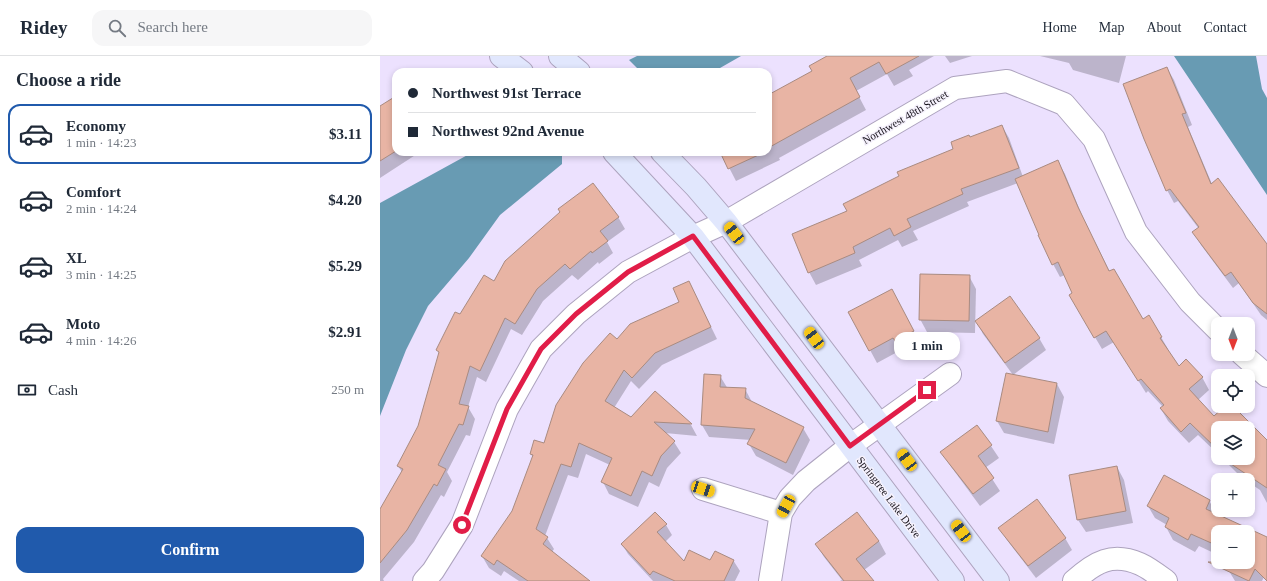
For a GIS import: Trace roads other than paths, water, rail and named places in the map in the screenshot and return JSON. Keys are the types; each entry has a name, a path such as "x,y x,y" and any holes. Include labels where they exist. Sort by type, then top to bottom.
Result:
{"street":[{"path":"501,56 517,68"},
{"path":"560,56 574,68"},
{"name":"Northwest 48th Street","path":"434,578 462,525 507,409 541,349 576,314 628,272 693,236 726,222 955,88 1007,81 1064,104 1094,139 1136,232 1190,302 1211,323"},
{"name":"Springtree Lake Drive","path":"618,156 693,236 953,581"},
{"path":"666,156 696,187 726,222 998,581"},
{"path":"1250,361 1267,376"},
{"path":"770,581 782,513 790,498 806,482 850,446 950,374"},
{"path":"703,489 782,513"},
{"path":"1074,581 1088,568 1106,560 1125,559 1141,564 1166,581"}],"water":[{"path":"637,56 741,56 720,68 637,68 629,60"},
{"path":"1174,56 1256,56 1262,89 1267,98 1267,195"},
{"path":"466,156 562,156 562,164 500,215 469,258 428,306 406,350 380,416 380,203"}]}
